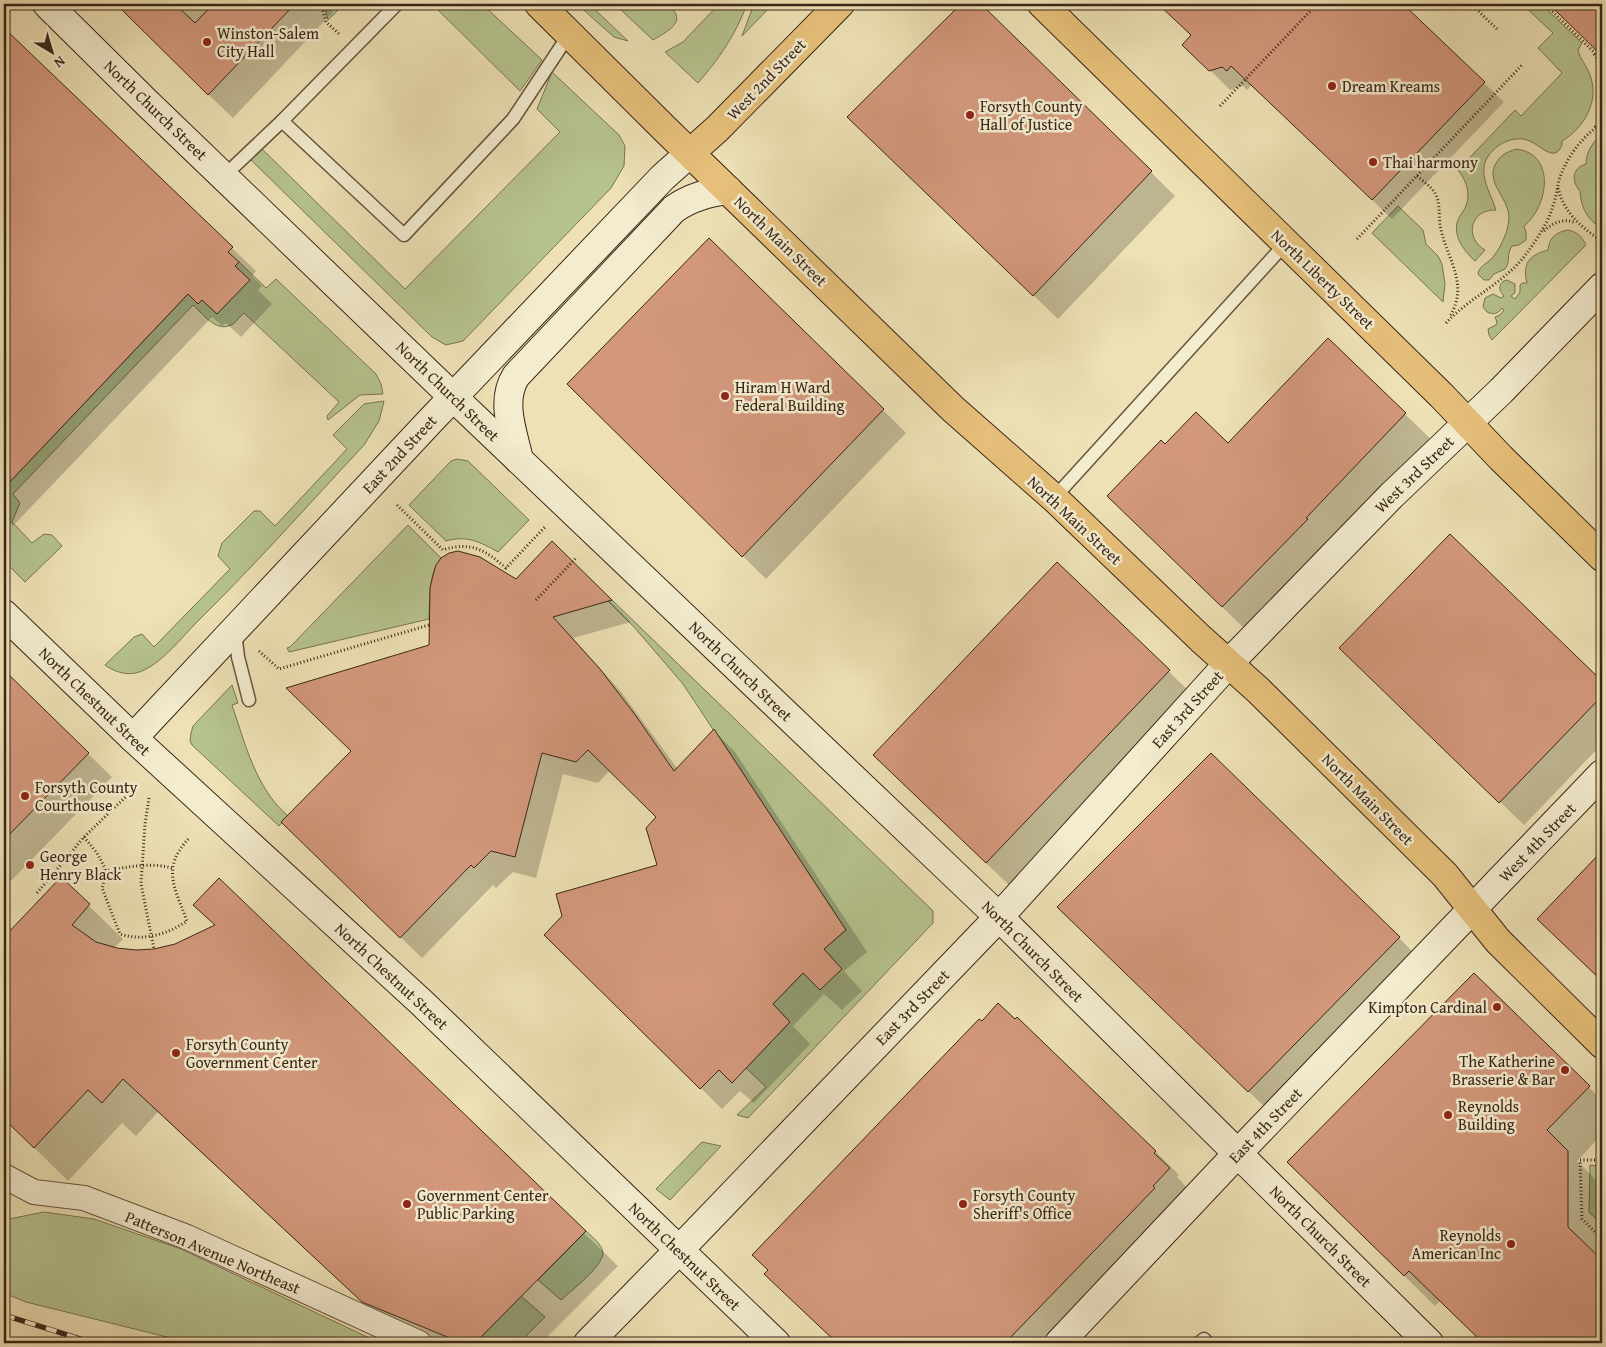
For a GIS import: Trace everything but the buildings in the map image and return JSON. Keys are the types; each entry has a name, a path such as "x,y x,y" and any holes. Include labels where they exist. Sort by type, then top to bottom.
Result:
{"main road":[{"name":"North Main Street","path":"539,4 953,409 1054,498 1258,690 1445,875 1498,941 1602,1044"},
{"name":"West 2nd Street","path":"690,153 717,129 840,4"},
{"name":"North Liberty Street","path":"1042,4 1468,422 1602,557"}],"street":[{"name":"North Church Street","path":"47,4 453,397 999,917 1429,1343"},
{"name":"East 2nd Street","path":"133,738 453,397 663,177 690,153"},
{"path":"519,460 509,415 508,395 511,384 516,376 674,210 689,199 703,194 728,190"},
{"name":"West 3rd Street","path":"1229,663 1390,496 1501,391 1602,287"},
{"name":"North Chestnut Street","path":"4,614 133,738 421,1002 776,1343"},
{"name":"East 3rd Street","path":"588,1343 680,1250 999,917 1229,663"},
{"name":"West 4th Street","path":"1472,909 1602,774"},
{"name":"East 4th Street","path":"1059,1343 1472,909"},
{"name":"Patterson Avenue Northeast","path":"4,1176 34,1192 84,1198 187,1238 419,1343"}],"lane":[{"path":"224,176 282,121 397,4"},
{"path":"282,121 404,236 513,120 570,33"},
{"path":"1054,498 1286,243"},
{"path":"235,629 238,657 249,700"},
{"path":"1200,1343 1204,1339 1208,1343"}],"path":[{"path":"321,4 326,22 354,49"},
{"path":"610,10 615,4"},
{"path":"1220,106 1317,4"},
{"path":"1471,4 1497,29"},
{"path":"1545,4 1602,60"},
{"path":"1588,46 1602,66"},
{"path":"1357,238 1522,65"},
{"path":"1593,130 1602,117"},
{"path":"1417,176 1431,188 1436,196 1441,230 1458,283 1458,298 1453,312 1446,323 1464,306 1515,267 1540,234 1553,207 1567,161 1579,144 1602,123"},
{"path":"1558,187 1560,199 1581,226"},
{"path":"1540,234 1560,221 1574,222 1600,240"},
{"path":"397,506 443,550 467,545 493,556 506,568 545,527"},
{"path":"536,600 576,557"},
{"path":"259,650 279,669 429,625"},
{"path":"37,893 84,837 137,786"},
{"path":"149,798 144,824 141,884 154,950"},
{"path":"84,837 97,853 105,871 102,888 120,934 138,938 171,931 187,921 174,884 172,868 181,847 190,837"},
{"path":"105,871 143,864 172,868"},
{"path":"1602,1133 1602,1148"},
{"path":"1602,1160 1580,1160 1582,1219 1602,1239"}],"green space":[{"path":"324,4 344,4 328,20"},
{"path":"432,4 482,4 542,60 520,91"},
{"path":"577,4 589,4 628,41 614,37"},
{"path":"620,4 673,4 671,7 677,18 676,22 673,27 653,40 618,7"},
{"path":"719,4 747,4 738,26 726,46 698,83 665,52 683,42"},
{"path":"754,4 773,4 742,36"},
{"path":"1522,4 1541,4 1582,43 1578,50 1589,72 1593,85 1593,94 1588,113 1577,129 1562,141 1562,145 1557,152 1551,153 1523,139 1513,139 1498,146 1490,154 1486,161 1484,177 1496,210 1480,214 1473,225 1474,239 1485,250 1475,261 1463,248 1458,237 1458,220 1466,206 1468,192 1458,170 1515,110 1521,116 1562,73 1538,48 1553,33"},
{"path":"552,72 619,135 625,146 624,166 611,188 463,341 446,345 432,337 250,159 262,149 405,289 560,132 537,109"},
{"path":"1602,135 1602,229 1586,213 1574,175 1578,168 1586,164 1587,155 1591,147"},
{"path":"1516,149 1529,153 1538,160 1543,171 1543,195 1539,207 1524,226 1526,240 1519,245 1512,246 1505,269 1494,274 1489,280 1484,280 1478,274 1479,271 1499,249 1506,234 1509,219 1506,205 1496,185 1493,172 1501,156"},
{"path":"1398,206 1423,230 1426,244 1438,256 1442,264 1445,284 1443,302 1372,233"},
{"path":"1568,230 1579,235 1586,245 1492,340 1488,329 1496,325 1495,317 1504,310 1502,308 1499,312 1493,314 1487,312 1483,307 1485,298 1493,294 1501,298 1504,296 1500,286 1502,282 1507,280 1515,284 1515,293 1511,296 1515,299 1520,292 1520,285 1527,283 1525,271 1528,261 1541,252 1548,250 1554,236"},
{"path":"239,262 266,288 276,279 376,374 383,394 360,395 328,420 327,416 339,402 244,313 233,324 221,327 211,322 193,305 13,494 20,503 12,522 32,543 44,534 52,535 62,546 25,582 4,561 4,508 8,504 4,500 4,488 188,294 198,304"},
{"path":"384,401 379,421 364,445 261,557 166,655 151,666 139,672 129,674 119,672 105,665 134,637 142,634 154,647 230,569 218,556 222,543 254,511 260,511 275,526 347,449 333,435 364,404"},
{"path":"457,459 468,461 529,520 498,552 473,540 454,539 446,541 409,505 451,461"},
{"path":"408,525 441,558 432,579 429,619 289,652 287,648"},
{"path":"612,600 933,911 933,923 748,1118 737,1115 766,1087 746,1068 790,1022 773,1004 803,973 820,989 841,969 824,949 846,930 683,684 634,627 608,601"},
{"path":"232,685 238,703 232,705 253,765 268,793 288,816 279,826 192,745 190,741 193,726"},
{"path":"702,1142 721,1146 670,1200 656,1189"},
{"path":"1590,1165 1598,1166 1598,1221 1589,1212"},
{"path":"44,1212 94,1219 181,1249 380,1343 191,1343 26,1302 4,1293 4,1220"},
{"path":"586,1231 601,1247 602,1258 586,1278 561,1300 538,1280"},
{"path":"521,1296 545,1317 519,1343 475,1343"}],"railway":[{"path":"4,1315 93,1343"}],"place":[{"name":"Winston-Salem City Hall","path":"207,42"},
{"name":"Dream Kreams","path":"1332,86"},
{"name":"Forsyth County Hall of Justice","path":"970,115"},
{"name":"Thai harmony","path":"1373,162"},
{"name":"Hiram H Ward Federal Building","path":"725,396"},
{"name":"Forsyth County Courthouse","path":"25,796"},
{"name":"George Henry Black","path":"30,865"},
{"name":"Kimpton Cardinal","path":"1497,1007"},
{"name":"Forsyth County Government Center","path":"176,1053"},
{"name":"The Katherine Brasserie & Bar","path":"1565,1070"},
{"name":"Reynolds Building","path":"1448,1115"},
{"name":"Government Center Public Parking","path":"407,1204"},
{"name":"Forsyth County Sheriff's Office","path":"963,1204"},
{"name":"Reynolds American Inc","path":"1511,1244"}]}
